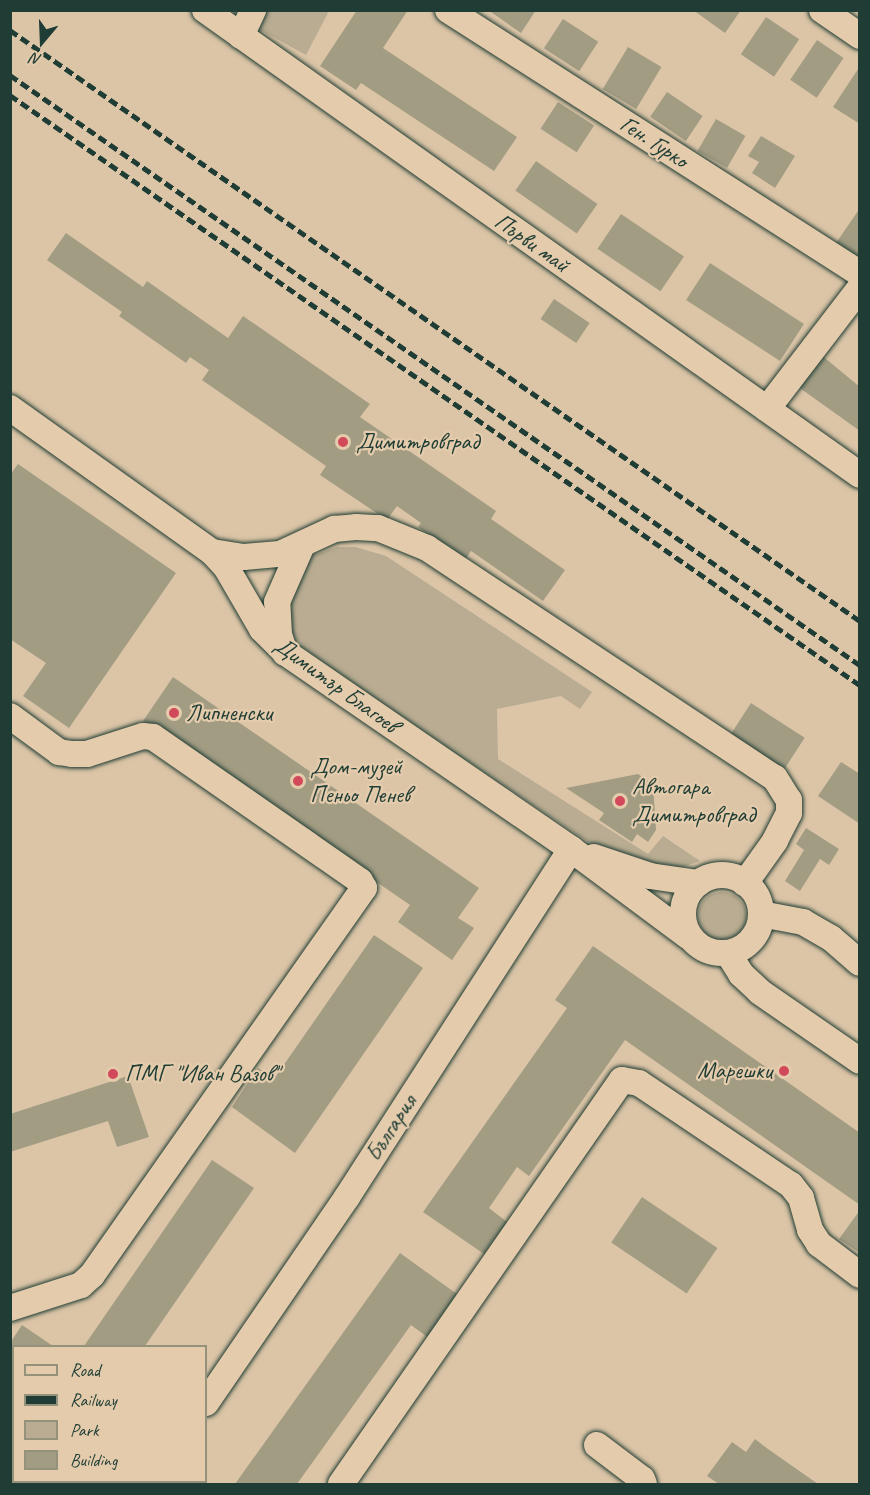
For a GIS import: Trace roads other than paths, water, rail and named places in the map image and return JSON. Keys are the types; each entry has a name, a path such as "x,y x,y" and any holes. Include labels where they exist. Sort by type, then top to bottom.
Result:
{"street":[{"name":"Първи май","path":"205,10 860,475"},
{"path":"241,36 253,10"},
{"name":"Ген. Гурко","path":"448,10 860,273"},
{"path":"822,10 860,36"},
{"path":"767,409 860,288"},
{"name":"Димитър Благоев","path":"10,408 212,552 226,567 262,629 285,653 571,849 689,936"},
{"path":"212,552 228,556 264,556 302,545 334,529 356,527 378,528 427,548 775,777 789,800 789,813 775,841 745,883"},
{"path":"285,653 279,635 277,602 302,545"},
{"path":"10,716 59,752 72,754 87,754 143,736 153,737 360,881 364,888 92,1275 81,1284 10,1308"},
{"path":"571,849 650,876 698,884 718,875 745,883 755,893 761,914 752,940 728,953 706,950 689,936 683,908 698,884"},
{"name":"България","path":"207,1402 347,1197 571,849"},
{"path":"761,914 802,922 831,938 860,963"},
{"path":"728,953 760,992 860,1061"},
{"path":"340,1485 622,1080 639,1083 791,1185 801,1198 810,1230 819,1244 860,1275"},
{"path":"597,1445 642,1479 644,1485"}],"railway":[{"path":"10,30 860,621"},
{"path":"10,75 860,665"},
{"path":"10,95 860,685"}],"place":[{"name":"Димитровград","path":"343,442"},
{"name":"Липненски","path":"174,713"},
{"name":"Дом-музей Пеньо Пенев","path":"298,781"},
{"name":"Автогара Димитровград","path":"620,801"},
{"name":"Марешки","path":"784,1071"},
{"name":"ПМГ \"Иван Вазов\"","path":"113,1074"}]}
